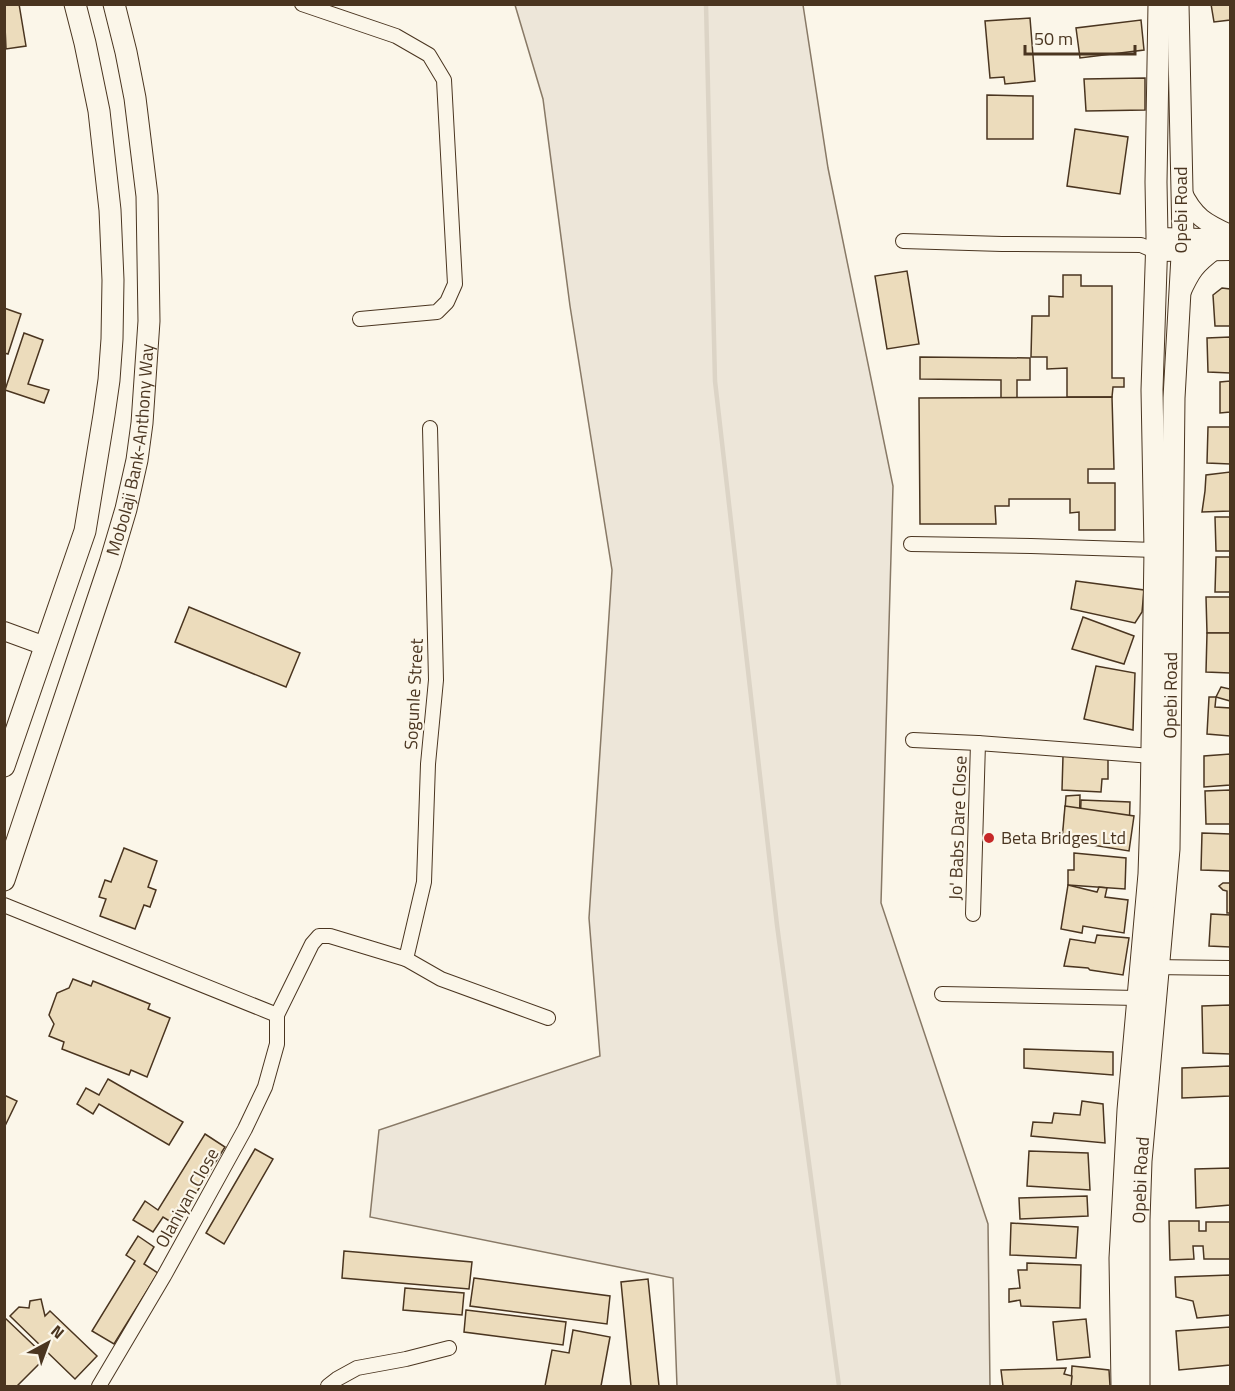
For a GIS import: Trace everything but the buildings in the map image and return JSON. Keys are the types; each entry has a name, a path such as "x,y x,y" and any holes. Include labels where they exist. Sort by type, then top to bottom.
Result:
{"main road":[{"name":"Mobolaji Bank-Anthony Way","path":"4,766 85,531 104,415 112,339 113,280 110,210 104,149 99,111 75,4"},
{"name":"Mobolaji Bank-Anthony Way","path":"4,880 80,658 126,509 137,460 142,423 149,321 147,196 135,98 114,4"},
{"name":"Opebi Road","path":"1138,1386 1139,1220 1150,966 1149,874 1155,550 1152,244 1156,182 1159,4"},
{"name":"Opebi Road","path":"1122,1386 1120,1258 1137,998 1150,966 1169,849 1174,398 1182,245 1178,4"},
{"path":"1182,190 1188,205 1196,215 1230,235"},
{"path":"1182,245 1204,238 1230,235"},
{"path":"1152,244 1223,250"},
{"path":"1179,297 1198,263 1223,250"},
{"path":"4,631 45,646"}],"street":[{"path":"302,4 396,36 429,55 444,81 455,284 447,302 437,312 360,318"},
{"path":"903,241 1002,244 1152,244"},
{"name":"Sogunle Street","path":"406,959 424,882 428,764 436,680 430,428"},
{"path":"911,544 1155,550"},
{"path":"913,740 1152,756"},
{"name":"Jo' Babs Dare Close","path":"973,914 978,743"},
{"path":"4,904 278,1015 312,944 319,936 330,936 406,959 441,979 548,1017"},
{"path":"1150,966 1230,968"},
{"path":"942,994 1137,998"},
{"name":"Olaniyan Close","path":"99,1386 165,1276 245,1130 265,1087 277,1044 278,1015"},
{"path":"328,1386 357,1368 449,1348"}],"shaded area":[{"path":"515,5 803,5 828,168 893,486 881,903 988,1224 990,1386 677,1386 673,1278 370,1217 379,1130 600,1056 589,918 612,570 570,306 543,99"}],"waterway":[{"path":"706,4 715,381 777,925 839,1386"}],"place":[{"name":"Beta Bridges Ltd","path":"989,838"}]}
